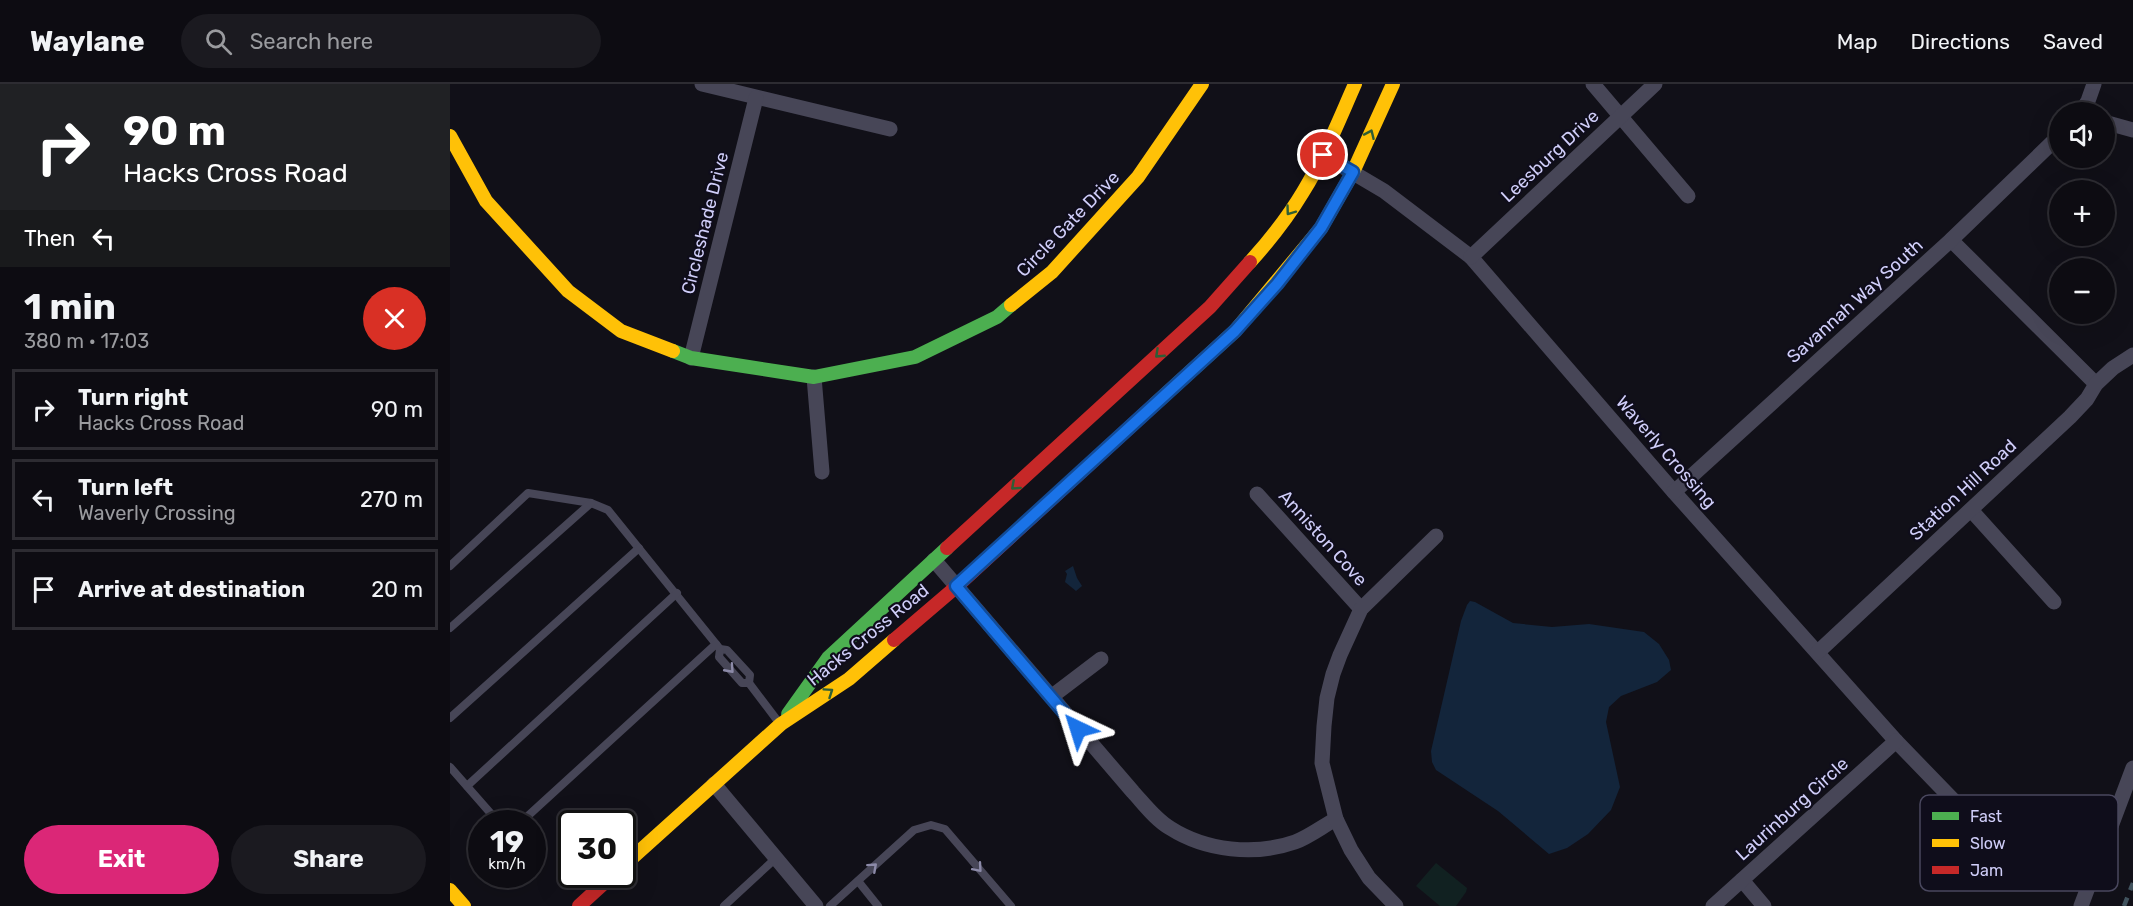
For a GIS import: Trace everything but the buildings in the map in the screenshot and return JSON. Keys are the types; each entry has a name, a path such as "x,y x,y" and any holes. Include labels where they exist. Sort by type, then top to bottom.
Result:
{"main road":[{"name":"Circle Gate Drive","path":"450,136 486,201 568,291 621,331 691,358 814,377 915,357 997,317 1052,272 1138,177 1202,84"},
{"name":"Hacks Cross Road","path":"781,724 828,658 1210,307 1251,261 1293,207 1323,155 1355,84"},
{"name":"Hacks Cross Road","path":"636,854 781,724 849,679 956,586 1235,331 1277,284 1321,228 1353,172 1393,84"},
{"path":"579,906 599,888"},
{"path":"450,890 464,906"}],"street":[{"path":"702,84 890,129"},
{"path":"1593,84 1688,196"},
{"name":"Leesburg Drive","path":"1471,257 1655,84"},
{"path":"2087,102 2094,84"},
{"name":"Circleshade Drive","path":"691,358 756,98"},
{"path":"2115,126 2133,130"},
{"name":"Savannah Way South","path":"1674,492 1951,240 2049,146"},
{"name":"Waverly Crossing","path":"1323,155 1384,191 1471,257 1674,492 1896,741 1948,795"},
{"path":"1951,240 2096,384"},
{"name":"Station Hill Road","path":"1818,652 2070,417 2087,399 2096,384 2113,368 2133,355"},
{"path":"814,377 822,472"},
{"name":"Anniston Cove","path":"1257,494 1361,609"},
{"path":"1971,510 2054,602"},
{"path":"1396,906 1369,878 1351,850 1336,819 1322,764 1327,698 1333,674 1361,609 1436,536"},
{"path":"934,560 1133,792 1168,827 1196,842 1223,848 1265,850 1298,841 1336,819"},
{"path":"1051,697 1101,659"},
{"name":"Laurinburg Circle","path":"1713,906 1896,741"},
{"path":"2118,808 2133,768"},
{"path":"714,784 816,906"},
{"path":"1742,880 1764,906"},
{"path":"2081,906 2087,891"}],"lane":[{"path":"450,566 528,493 591,504 608,510 677,593 718,647 719,657 742,683 749,683 781,724"},
{"path":"450,628 591,504"},
{"path":"450,717 639,548"},
{"path":"467,786 677,593"},
{"path":"535,810 718,647"},
{"path":"450,767 488,810"},
{"path":"830,906 914,830 931,825 945,829 1011,906"},
{"path":"724,906 776,858"},
{"path":"858,881 878,906"}],"shaded area":[{"path":"1436,863 1467,888 1456,906 1440,906 1416,886"}],"water":[{"path":"1073,566 1082,586 1076,591 1065,582 1067,574 1065,571"},
{"path":"1470,601 1513,623 1552,627 1589,624 1644,632 1659,644 1669,660 1671,670 1657,682 1621,696 1609,707 1606,722 1620,787 1611,810 1588,834 1567,848 1549,854 1498,811 1436,770 1432,762 1431,751 1461,621"}],"railway":[{"path":"2124,906 2133,883"}],"traffic: fast":[{"path":"673,351 691,358 814,377 915,357 997,317 1011,305"},
{"path":"788,714 828,658 947,548"}],"traffic: slow":[{"path":"1011,305 1052,272 1138,177 1202,84"},
{"path":"1250,262 1278,228 1311,179 1355,84"},
{"path":"1155,404 1235,331 1321,228 1353,172 1393,84"},
{"path":"450,136 486,201 568,291 621,331 673,351"},
{"path":"636,854 781,724 849,679 894,640"},
{"path":"450,890 464,906"}],"traffic: jam":[{"path":"947,548 1210,307 1250,262"},
{"path":"894,640 956,587 1155,404"},
{"path":"579,906 599,888"}],"route":[{"path":"1078,729 956,586 1235,331 1277,284 1321,228 1353,172 1323,155"}]}
